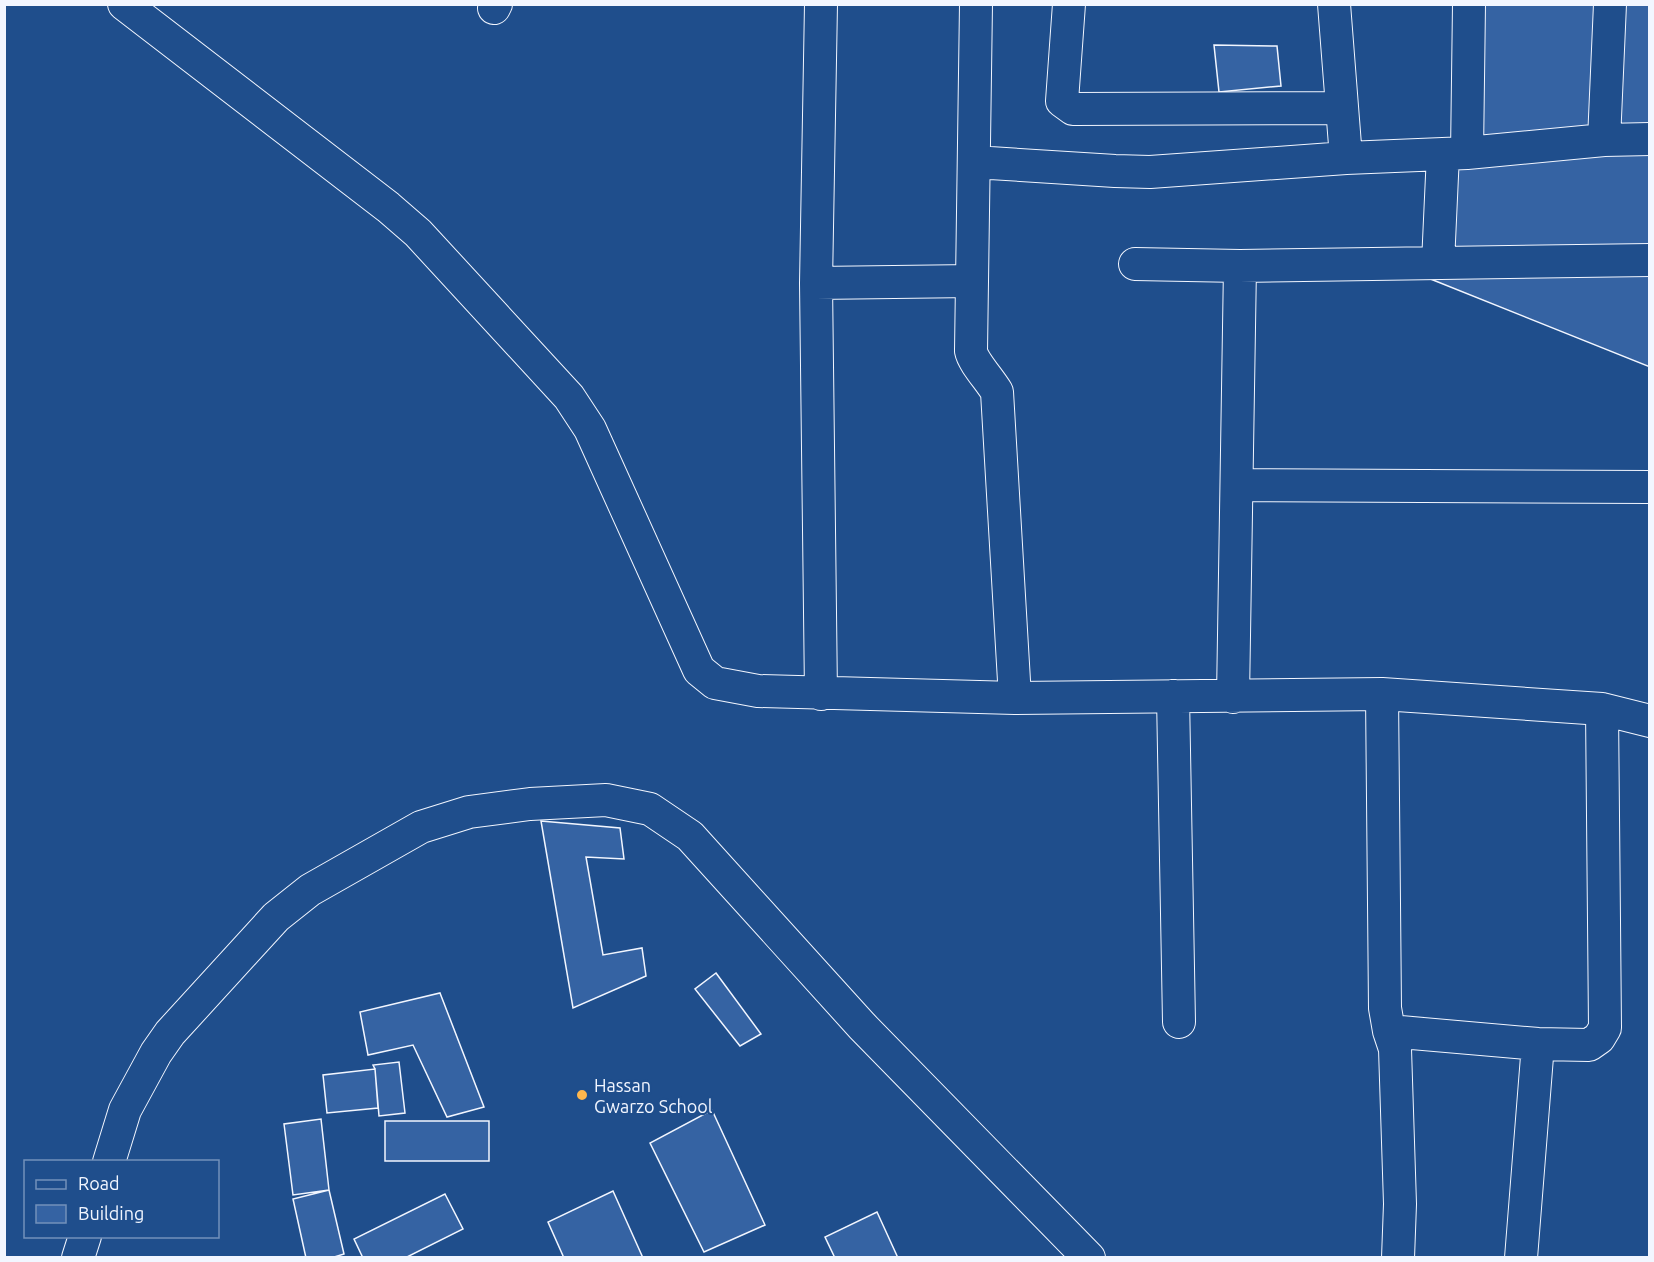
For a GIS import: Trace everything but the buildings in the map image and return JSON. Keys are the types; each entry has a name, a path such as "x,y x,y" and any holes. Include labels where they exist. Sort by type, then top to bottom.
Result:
{"street":[{"path":"124,4 388,207 418,233 569,397 590,429 699,670 715,683 758,691 1015,698 1382,694 1602,709 1650,721"},
{"path":"821,4 816,283 821,694"},
{"path":"976,4 972,356 997,392 1015,698"},
{"path":"1069,4 1062,101 1073,110 1342,108"},
{"path":"1334,4 1346,158"},
{"path":"1438,263 1455,154 1469,4"},
{"path":"1604,140 1610,4"},
{"path":"974,162 1150,172 1346,158 1455,154 1604,140 1650,139"},
{"path":"1135,264 1240,266 1650,260"},
{"path":"1233,697 1240,266"},
{"path":"816,283 972,281"},
{"path":"1237,485 1650,487"},
{"path":"1382,694 1385,1008 1395,1049 1400,1204 1398,1257"},
{"path":"1173,696 1179,1022"},
{"path":"1389,1031 1538,1044 1589,1045 1599,1038 1605,1028 1602,709"},
{"path":"109,1160 125,1110 156,1053 170,1033 276,917 310,890 421,827 469,812 530,804 606,800 650,809 690,836 862,1026 1089,1257"},
{"path":"1521,1257 1538,1044"},
{"path":"78,1257 84,1238"}],"place":[{"name":"Hassan Gwarzo School","path":"582,1095"}]}
